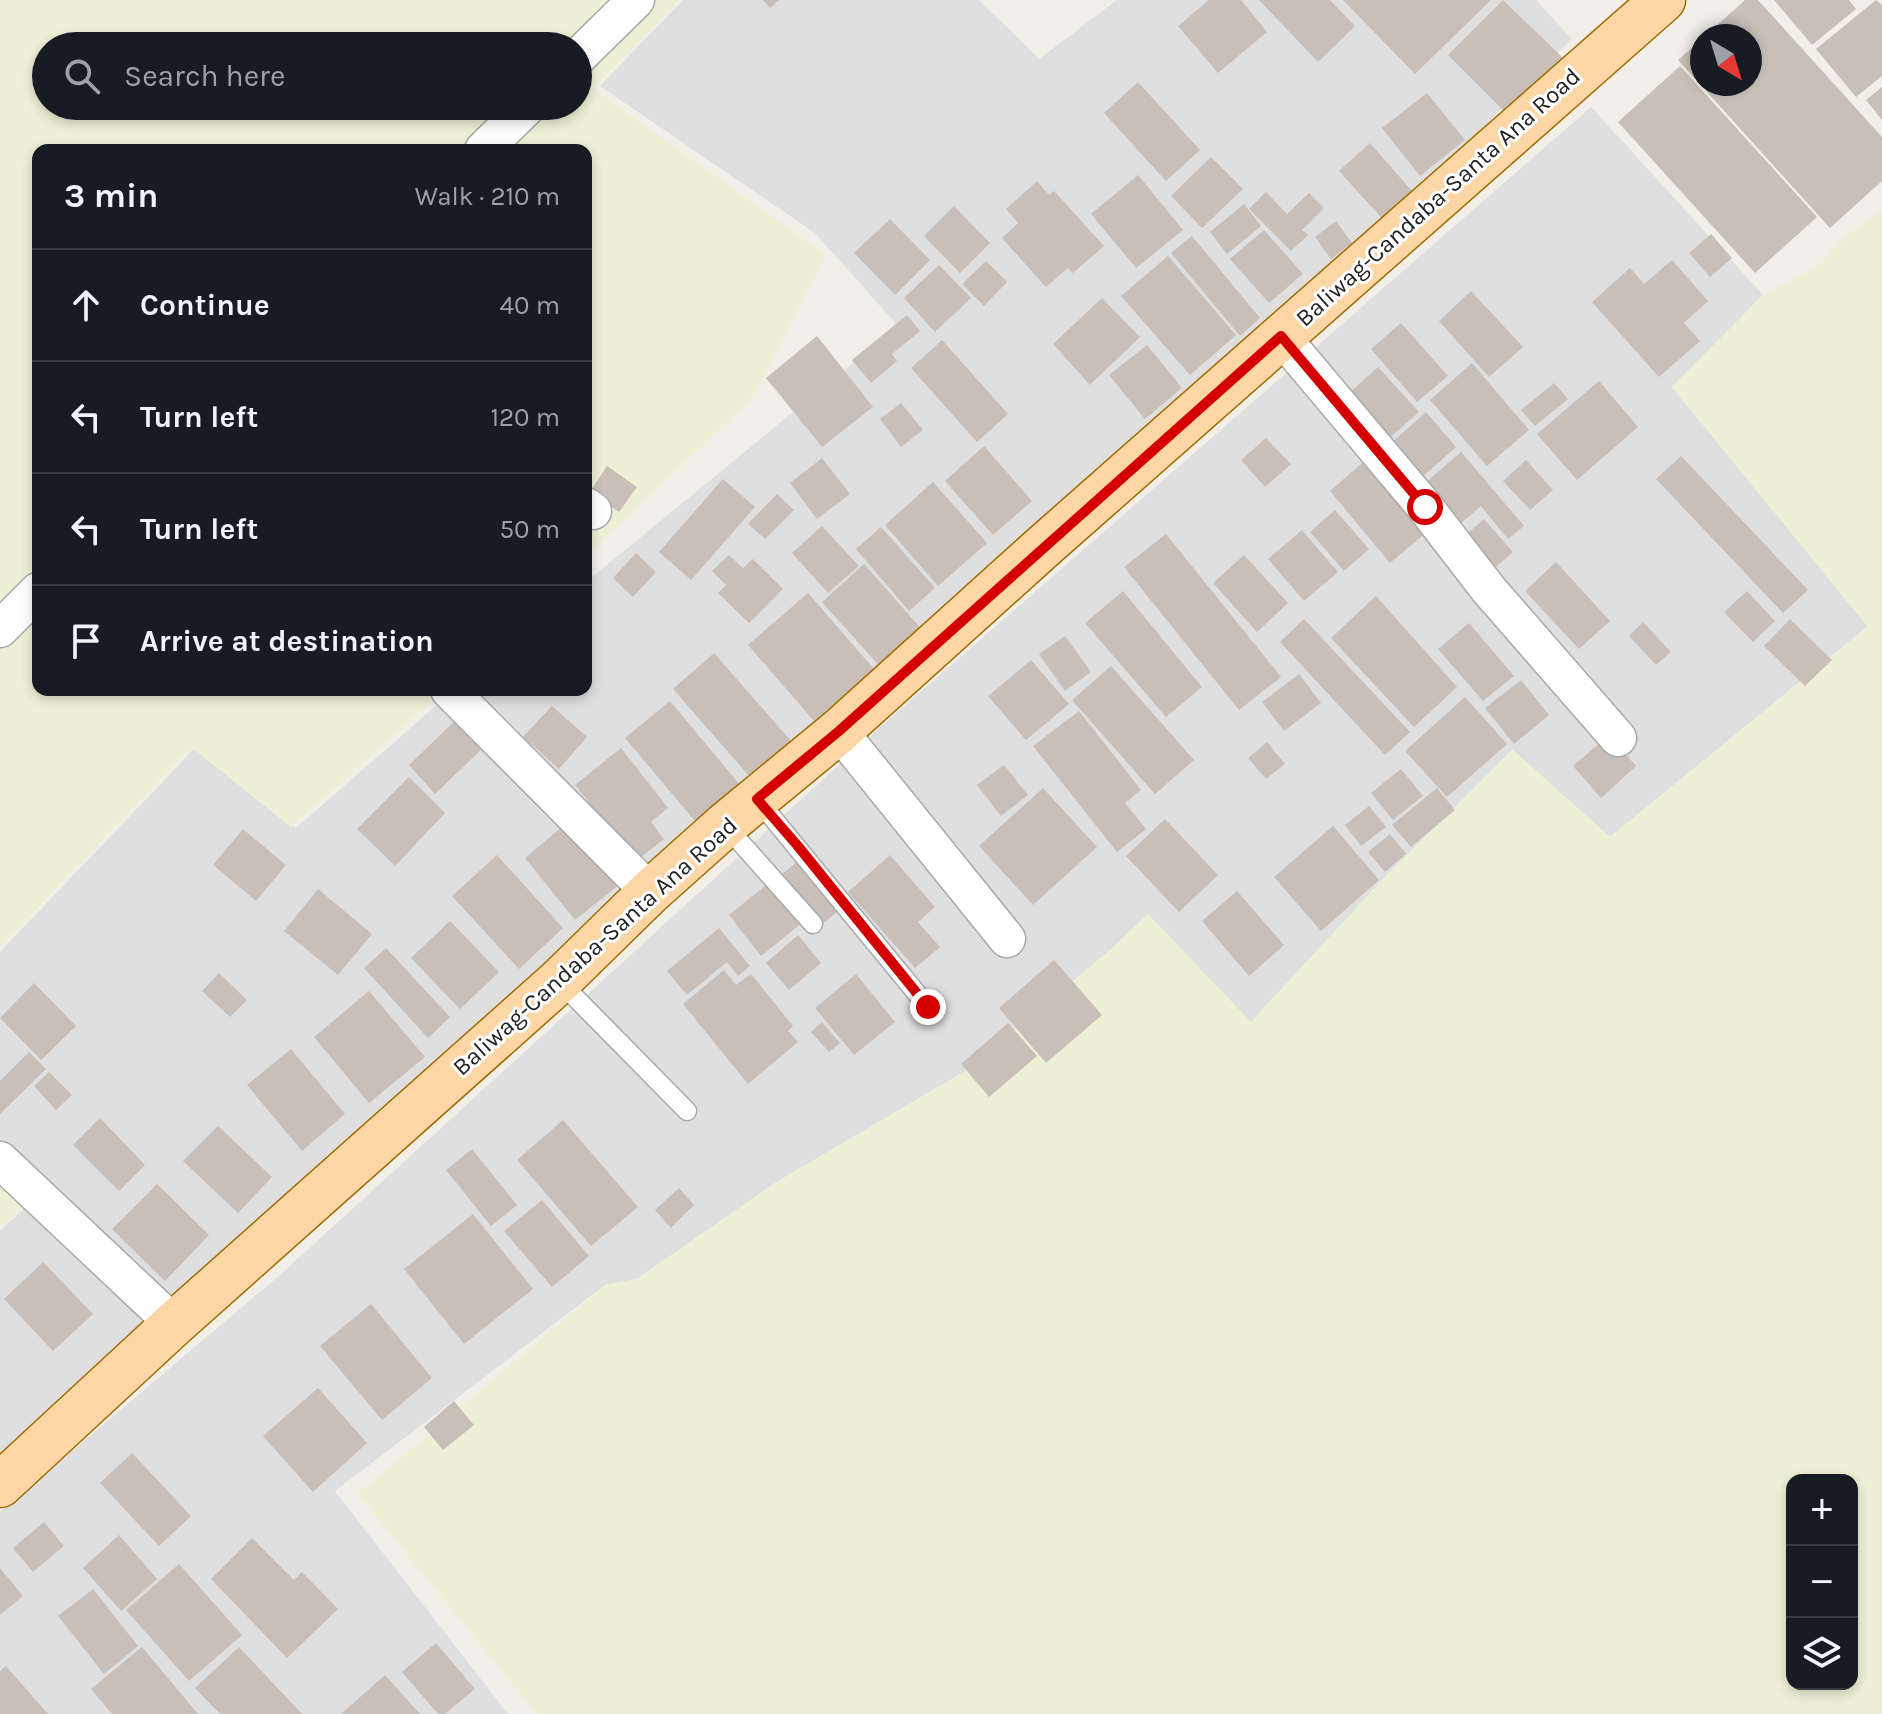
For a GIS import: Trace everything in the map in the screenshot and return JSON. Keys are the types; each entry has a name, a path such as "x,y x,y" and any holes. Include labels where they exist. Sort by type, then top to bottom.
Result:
{"main road":[{"name":"Baliwag-Candaba-Santa Ana Road","path":"0,1485 174,1324 559,981 650,892 839,731 1663,0"}],"street":[{"path":"592,43 636,0"},
{"path":"489,144 514,120"},
{"path":"1281,336 1425,507 1489,590 1618,738"},
{"path":"0,629 32,597"},
{"path":"455,696 650,892"},
{"path":"839,731 1007,939"},
{"path":"0,1160 174,1324"}],"lane":[{"path":"741,812 813,924"},
{"path":"741,812 797,845 928,1007"},
{"path":"559,981 687,1111"}],"shaded area":[{"path":"683,0 979,0 1039,59 1117,0 1536,0 1572,39 1110,498 174,1304 0,1142 0,952 195,748 296,828 447,696 592,696 592,577 898,326 815,233 600,86"},
{"path":"1591,107 1763,295 1672,387 1868,626 1610,837 1512,750 1384,878 1251,1022 1147,915 967,1070 775,1183 637,1279 605,1285 335,1491 508,1714 0,1714 0,1512 280,1275 887,721"},
{"path":"30,1203 156,1320 0,1461 0,1231"}],"green space":[{"path":"0,0 679,0 593,89 826,255 751,399 592,550 592,144 32,144 32,696 437,696 291,827 191,747 0,947"},
{"path":"1882,210 1882,1714 537,1714 358,1494 605,1285 637,1279 775,1183 967,1070 1148,914 1251,1022 1384,878 1513,750 1610,837 1868,627 1672,387 1763,295 1817,267 1847,235"},
{"path":"0,1176 27,1201 0,1227"}],"building":[{"path":"763,0 779,0 770,8"},
{"path":"1209,0 1241,0 1267,32 1218,73 1178,26"},
{"path":"1259,0 1330,0 1355,26 1318,62"},
{"path":"1343,0 1491,0 1415,74"},
{"path":"1503,0 1565,60 1508,115 1448,55"},
{"path":"1745,0 1758,0 1882,137 1882,181 1830,228 1711,96 1762,96 1762,24 1718,24"},
{"path":"1774,0 1849,0 1856,9 1812,45"},
{"path":"1876,0 1882,5 1882,76 1856,97 1816,49"},
{"path":"1690,50 1690,73 1678,60"},
{"path":"1680,66 1690,77 1690,96 1707,96 1817,217 1755,273 1618,122"},
{"path":"1138,82 1200,150 1166,181 1104,113"},
{"path":"1882,87 1882,120 1866,100"},
{"path":"1427,93 1465,140 1420,176 1382,128"},
{"path":"1370,143 1418,198 1388,225 1339,171"},
{"path":"1211,157 1243,189 1202,228 1171,196"},
{"path":"1138,175 1183,230 1136,268 1091,214"},
{"path":"1037,181 1049,195 1054,191 1104,246 1073,273 1068,268 1046,287 1002,238 1018,223 1006,209"},
{"path":"1266,192 1287,214 1309,193 1324,208 1302,230 1308,235 1291,251 1249,209"},
{"path":"1244,204 1261,226 1227,254 1210,232"},
{"path":"954,206 990,243 960,273 924,236"},
{"path":"890,219 930,260 895,295 854,253"},
{"path":"1336,221 1352,243 1331,259 1315,237"},
{"path":"1264,230 1303,274 1269,303 1230,259"},
{"path":"1711,234 1732,258 1710,277 1689,253"},
{"path":"1192,236 1260,318 1240,336 1171,253"},
{"path":"1168,256 1236,335 1190,375 1121,296"},
{"path":"1672,260 1708,301 1684,323 1700,341 1659,377 1592,302 1630,268 1644,284"},
{"path":"986,261 1007,282 984,306 962,284"},
{"path":"939,265 971,298 935,332 904,298"},
{"path":"1471,291 1523,347 1489,377 1439,321"},
{"path":"1102,298 1140,337 1090,385 1053,344"},
{"path":"907,315 920,331 892,354 897,361 871,383 852,360"},
{"path":"1401,323 1448,376 1417,402 1371,349"},
{"path":"817,336 873,407 822,447 766,378"},
{"path":"942,340 1008,414 977,442 911,368"},
{"path":"1147,345 1182,388 1145,419 1109,375"},
{"path":"1472,363 1529,430 1487,466 1430,400"},
{"path":"1378,367 1419,412 1387,440 1347,395"},
{"path":"1599,381 1638,427 1577,480 1537,434"},
{"path":"1554,383 1568,399 1535,426 1521,410"},
{"path":"901,403 923,430 901,447 880,419"},
{"path":"1426,412 1456,447 1419,480 1388,446"},
{"path":"1266,438 1291,464 1265,487 1241,460"},
{"path":"984,446 1032,501 993,535 945,481"},
{"path":"1461,452 1524,526 1508,539 1481,506 1453,530 1418,489"},
{"path":"1681,456 1808,590 1783,613 1656,479"},
{"path":"1369,457 1430,529 1390,563 1330,491"},
{"path":"822,458 850,494 817,519 790,483"},
{"path":"1526,460 1553,490 1530,510 1503,481"},
{"path":"607,466 637,487 619,512 592,493"},
{"path":"723,479 755,507 691,580 659,552"},
{"path":"933,482 987,543 938,586 885,525"},
{"path":"777,494 794,510 765,539 748,524"},
{"path":"1335,510 1369,549 1344,571 1310,532"},
{"path":"1484,519 1513,552 1490,572 1461,539"},
{"path":"822,526 859,566 828,593 792,553"},
{"path":"881,527 935,588 909,611 856,549"},
{"path":"1302,530 1338,572 1304,601 1268,559"},
{"path":"1166,534 1281,677 1239,710 1124,567"},
{"path":"636,553 656,572 633,597 613,578"},
{"path":"729,555 743,568 753,559 783,589 749,623 718,593 726,585 712,571"},
{"path":"1244,555 1288,603 1257,632 1213,583"},
{"path":"1556,562 1610,621 1579,649 1525,591"},
{"path":"864,564 925,633 883,670 822,602"},
{"path":"1123,591 1202,687 1166,717 1085,623"},
{"path":"1747,591 1775,621 1753,642 1724,612"},
{"path":"808,593 874,669 814,721 748,645"},
{"path":"1376,596 1457,687 1414,727 1331,638"},
{"path":"1304,619 1410,732 1385,755 1280,642"},
{"path":"1790,619 1832,660 1805,686 1764,646"},
{"path":"1643,622 1671,652 1656,665 1629,636"},
{"path":"1469,623 1514,676 1483,701 1438,649"},
{"path":"1065,636 1091,672 1065,691 1039,654"},
{"path":"714,653 791,741 750,777 673,689"},
{"path":"1031,660 1069,704 1026,740 988,696"},
{"path":"1111,666 1194,760 1155,794 1072,700"},
{"path":"1299,674 1321,703 1284,731 1262,702"},
{"path":"1521,680 1549,715 1514,744 1485,708"},
{"path":"1465,697 1507,744 1447,797 1405,751"},
{"path":"670,701 740,785 695,821 625,738"},
{"path":"552,706 587,737 559,769 523,737"},
{"path":"1079,711 1141,790 1125,803 1146,829 1117,852 1033,746"},
{"path":"461,715 488,743 435,794 409,765"},
{"path":"1609,735 1636,766 1601,798 1573,766"},
{"path":"1267,742 1285,764 1266,779 1248,758"},
{"path":"621,748 668,808 651,822 664,839 636,861 575,785"},
{"path":"1004,765 1028,795 1001,816 977,785"},
{"path":"1401,769 1423,796 1393,820 1371,793"},
{"path":"409,777 445,813 395,866 357,829"},
{"path":"1043,788 1097,847 1033,905 979,846"},
{"path":"1437,788 1455,810 1411,847 1392,825"},
{"path":"1369,806 1386,827 1361,846 1345,825"},
{"path":"1165,819 1218,875 1179,912 1126,856"},
{"path":"568,822 619,885 575,920 525,858"},
{"path":"1333,826 1379,880 1321,931 1274,877"},
{"path":"243,829 286,865 256,901 213,865"},
{"path":"1390,834 1406,854 1385,872 1368,852"},
{"path":"497,855 563,928 519,969 452,896"},
{"path":"890,855 935,907 918,922 940,947 915,968 848,892"},
{"path":"800,859 841,909 821,925 781,875"},
{"path":"770,882 803,922 761,956 729,915"},
{"path":"318,889 372,934 338,975 284,931"},
{"path":"1237,891 1284,945 1249,976 1202,921"},
{"path":"450,921 499,972 460,1009 411,958"},
{"path":"719,928 750,966 738,976 727,962 687,995 667,971"},
{"path":"798,935 821,963 789,990 766,963"},
{"path":"386,948 450,1017 428,1038 364,968"},
{"path":"1054,960 1102,1015 1046,1063 999,1008"},
{"path":"724,970 736,985 751,974 793,1026 788,1031 798,1042 748,1084 683,1004"},
{"path":"219,973 247,1000 230,1017 202,991"},
{"path":"856,974 895,1022 854,1055 815,1008"},
{"path":"34,983 76,1026 41,1060 0,1018"},
{"path":"369,991 425,1057 369,1103 314,1037"},
{"path":"822,1022 840,1043 829,1052 811,1032"},
{"path":"1008,1023 1037,1056 989,1097 961,1064"},
{"path":"291,1049 345,1114 302,1151 247,1085"},
{"path":"29,1052 46,1069 0,1114 0,1081"},
{"path":"49,1072 72,1095 56,1110 34,1086"},
{"path":"100,1118 145,1165 119,1191 73,1145"},
{"path":"563,1120 638,1207 591,1246 517,1160"},
{"path":"218,1126 272,1177 238,1213 183,1161"},
{"path":"472,1149 517,1205 491,1226 446,1170"},
{"path":"157,1184 209,1235 165,1281 112,1229"},
{"path":"679,1188 694,1205 671,1228 655,1210"},
{"path":"542,1200 589,1256 552,1287 504,1231"},
{"path":"473,1214 533,1289 464,1344 404,1269"},
{"path":"43,1262 93,1314 53,1351 4,1299"},
{"path":"371,1304 432,1378 382,1420 320,1346"},
{"path":"318,1388 367,1443 313,1492 263,1436"},
{"path":"454,1401 474,1425 443,1450 424,1427"},
{"path":"132,1453 191,1516 159,1546 100,1483"},
{"path":"44,1522 64,1546 33,1572 13,1548"},
{"path":"119,1535 157,1579 121,1611 83,1568"},
{"path":"252,1538 294,1580 302,1572 338,1609 287,1658 211,1579"},
{"path":"179,1564 242,1635 189,1681 126,1610"},
{"path":"0,1568 23,1596 0,1615"},
{"path":"93,1589 138,1646 104,1674 58,1616"},
{"path":"436,1643 475,1689 445,1714 438,1714 402,1672"},
{"path":"142,1647 198,1714 112,1714 91,1689"},
{"path":"239,1647 302,1714 220,1714 195,1688"},
{"path":"6,1666 48,1714 0,1714 0,1671"},
{"path":"385,1675 420,1714 341,1714"}],"route":[{"path":"928,1007 757,799 839,731 1281,336 1425,507"}]}
